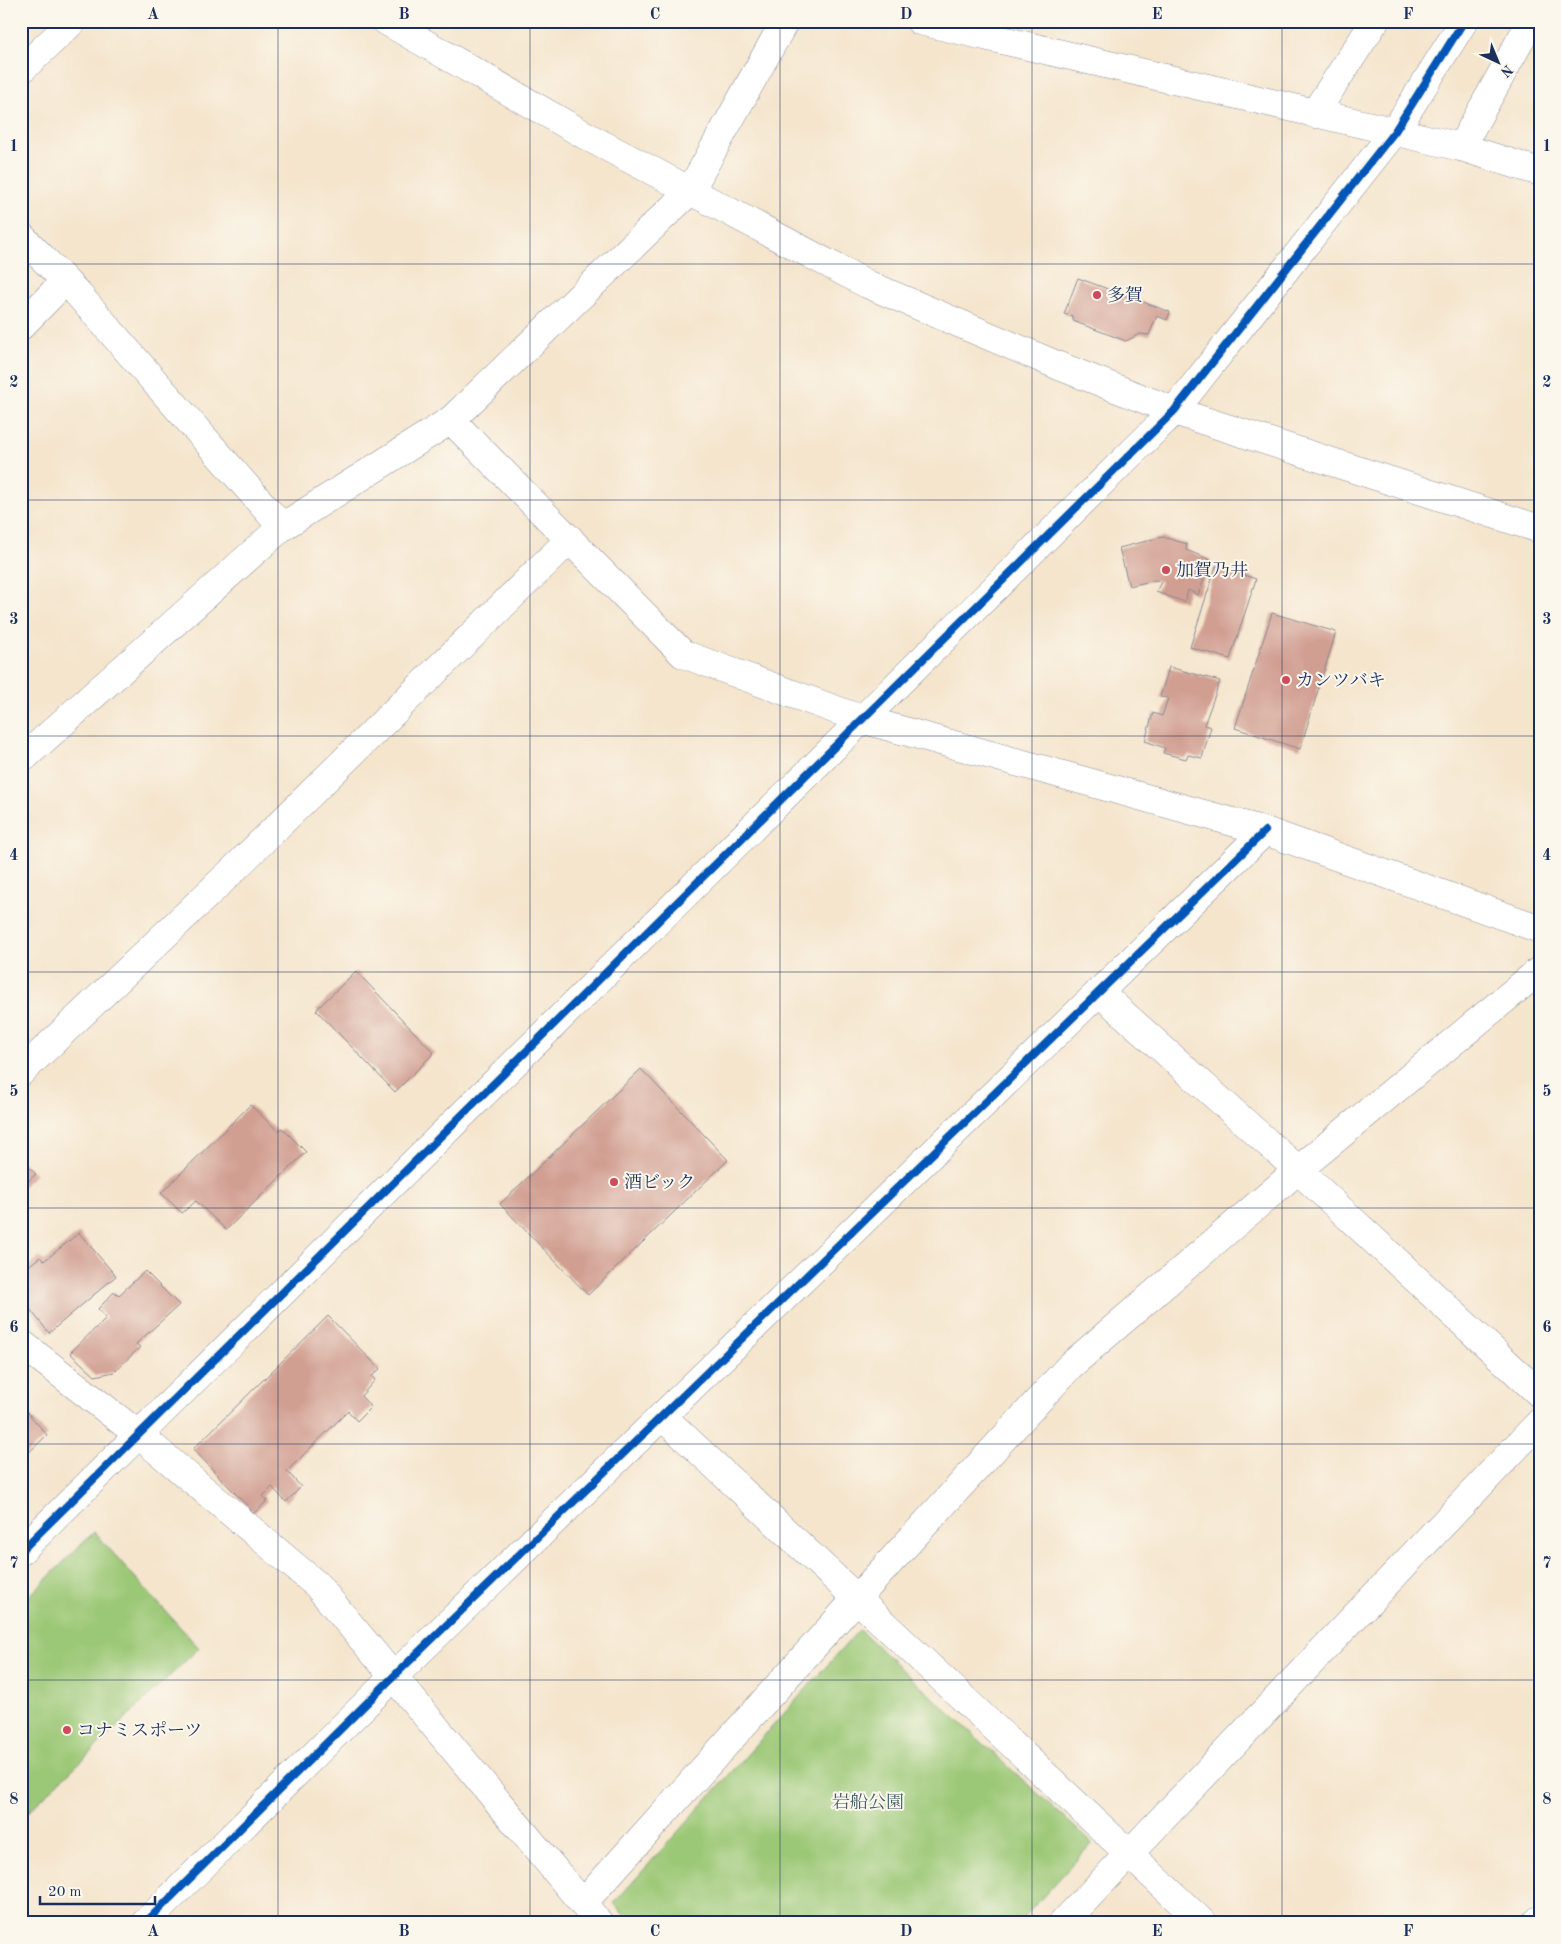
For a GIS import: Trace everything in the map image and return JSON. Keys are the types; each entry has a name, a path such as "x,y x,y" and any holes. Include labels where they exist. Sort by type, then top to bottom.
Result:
{"street":[{"path":"21,70 73,21"},
{"path":"386,21 590,138 868,284 1059,366 1174,411 1540,529"},
{"path":"21,760 282,527 451,420 690,191 785,21"},
{"path":"920,21 1461,147 1540,172"},
{"path":"1314,114 1375,21"},
{"path":"21,1551 861,718 1174,411 1395,131 1464,21"},
{"path":"1461,147 1531,21"},
{"path":"21,236 65,281 282,527"},
{"path":"21,326 65,281"},
{"path":"451,420 683,654 861,718 1265,831 1540,929"},
{"path":"21,1072 231,872 570,539"},
{"path":"145,1923 394,1676 1265,831"},
{"path":"21,1344 139,1435 318,1585 591,1913 858,1597 1070,1366 1298,1170 1540,970"},
{"path":"1099,992 1298,1170 1540,1394"},
{"path":"662,1416 858,1597 1203,1923"},
{"path":"1063,1923 1540,1422"},
{"path":"1536,1923 1540,1919"}],"green space":[{"name":"コナミスポーツ","path":"94,1532 199,1648 25,1815 21,1812 21,1604"},
{"name":"岩船公園","path":"859,1630 1092,1843 1019,1923 630,1923 614,1903"}],"building":[{"name":"多賀","path":"1078,278 1170,312 1167,320 1157,316 1149,335 1140,334 1126,341 1073,321 1073,317 1064,314"},
{"name":"加賀乃井","path":"1163,537 1187,544 1186,550 1211,560 1198,595 1188,590 1185,602 1156,592 1161,582 1156,580 1129,586 1119,548"},
{"path":"1216,566 1256,579 1230,659 1190,647"},
{"name":"カンツバキ","path":"1272,613 1336,632 1300,749 1235,728"},
{"path":"1169,667 1220,681 1204,725 1211,727 1202,758 1188,755 1186,759 1163,753 1165,748 1145,741 1153,713 1162,716 1168,698 1160,697"},
{"path":"356,971 434,1053 395,1092 316,1010"},
{"name":"酒ビック","path":"641,1069 728,1160 588,1295 500,1204"},
{"path":"250,1105 278,1131 282,1128 306,1152 226,1230 196,1201 182,1213 161,1193"},
{"path":"21,1160 36,1174 21,1188"},
{"path":"79,1233 116,1276 49,1333 21,1298 21,1272 40,1257 44,1261"},
{"path":"145,1271 179,1305 136,1344 140,1347 114,1372 95,1376 70,1353 106,1318 98,1309 114,1292 119,1295"},
{"path":"328,1316 380,1369 372,1376 375,1380 361,1396 371,1407 357,1421 348,1411 287,1471 301,1487 286,1502 272,1487 263,1496 267,1501 254,1513 193,1449"},
{"path":"21,1405 47,1435 21,1460"}],"cycle path":[{"path":"21,1551 1174,411 1395,131 1464,21"},
{"path":"145,1923 394,1676 1265,831"}],"place":[{"name":"多賀","path":"1097,295"},
{"name":"加賀乃井","path":"1166,570"},
{"name":"カンツバキ","path":"1286,680"},
{"name":"酒ビック","path":"614,1182"},
{"name":"コナミスポーツ","path":"67,1730"}]}
